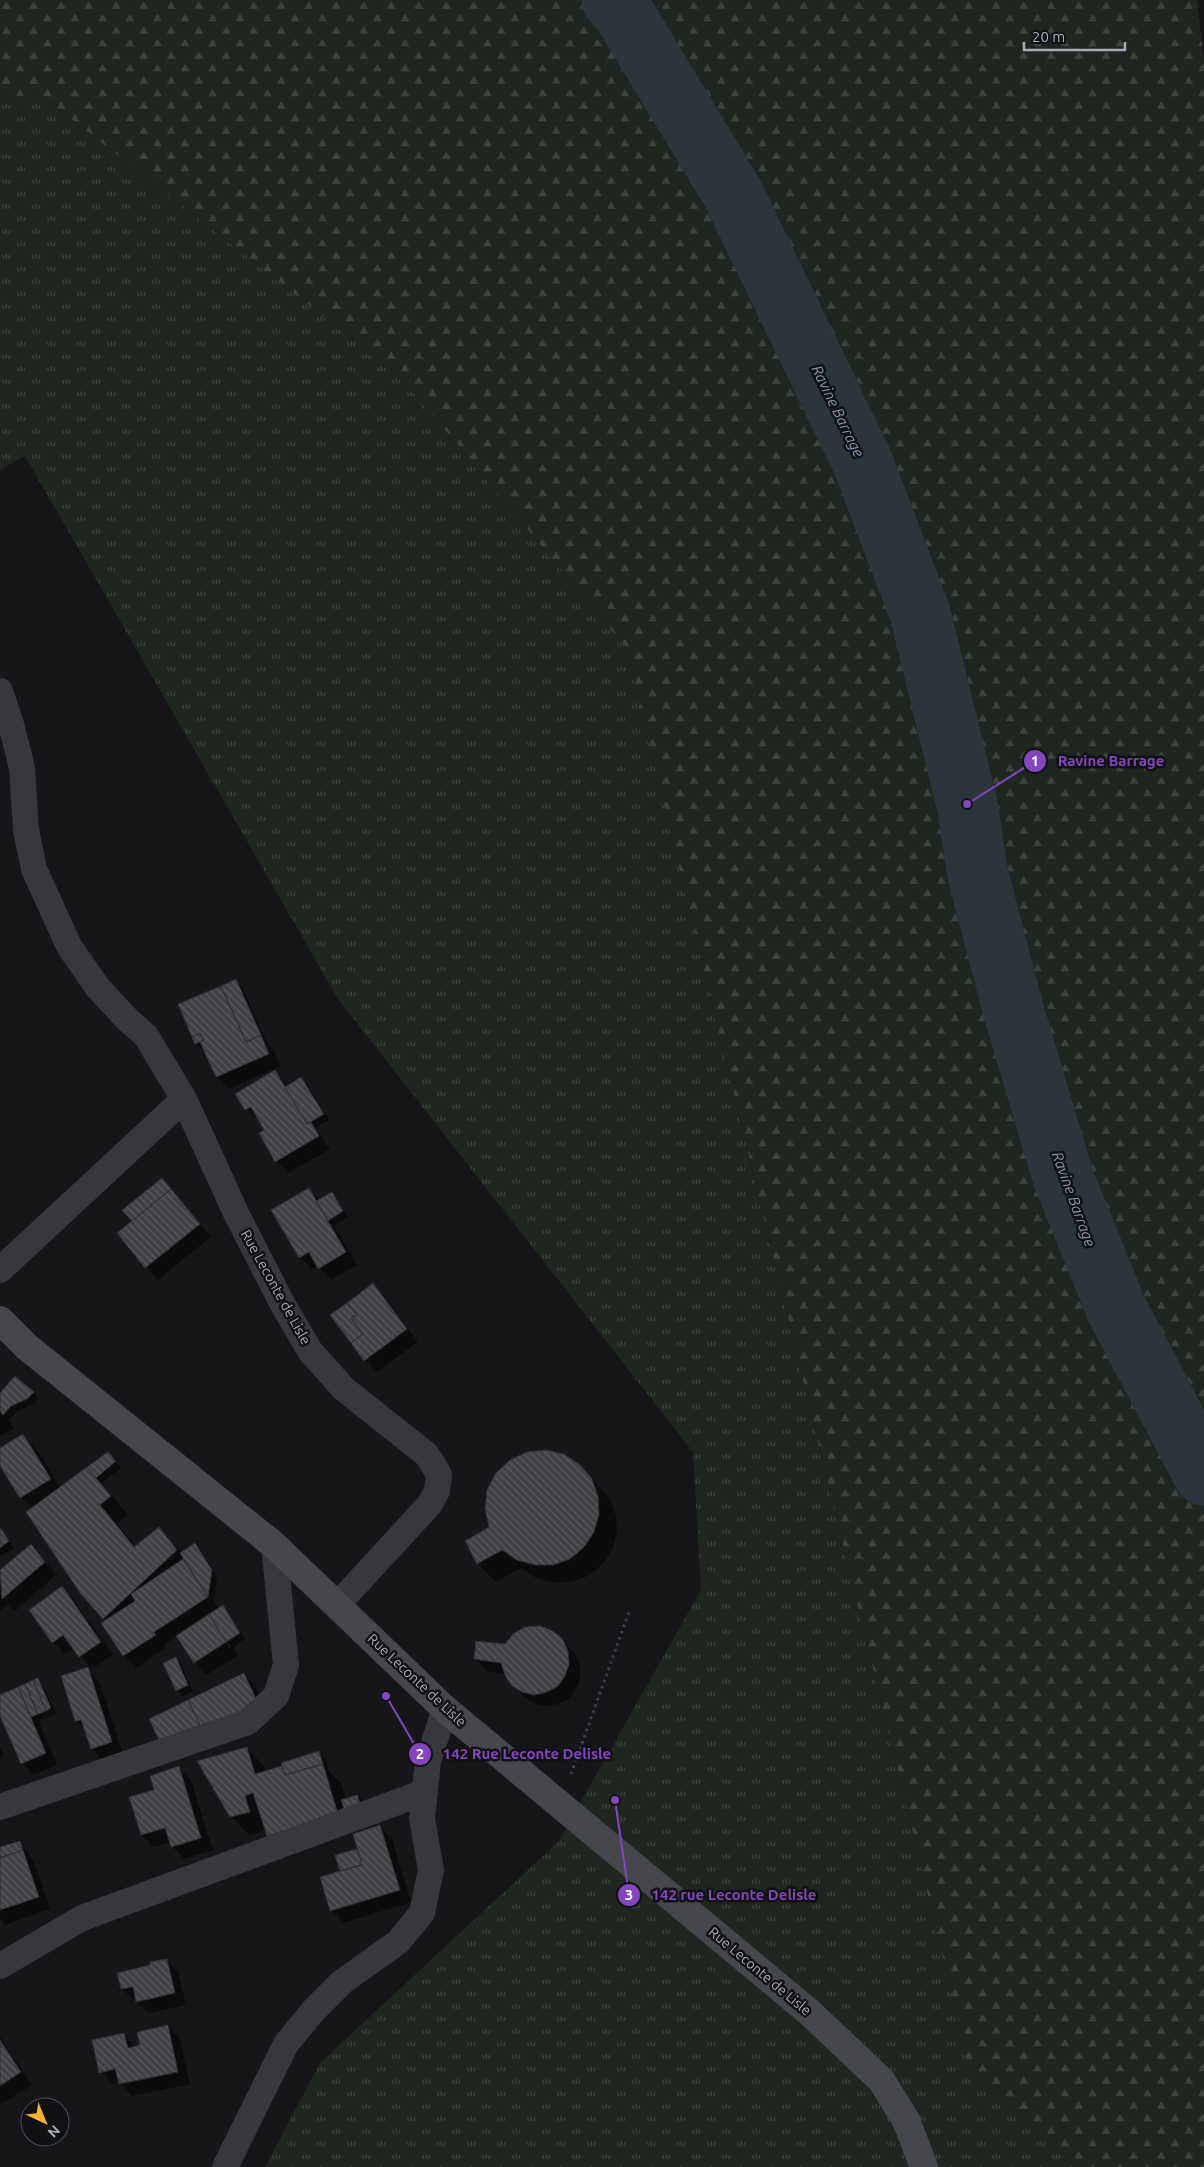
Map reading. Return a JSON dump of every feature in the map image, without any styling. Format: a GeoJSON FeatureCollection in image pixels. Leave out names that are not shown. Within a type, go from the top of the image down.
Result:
{"type":"FeatureCollection","features":[{"type":"Feature","properties":{"kind":"main road","name":"Rue Leconte de Lisle"},"geometry":{"type":"LineString","coordinates":[[0,1320],[27,1347],[274,1545],[445,1708],[809,2012],[882,2080],[906,2120],[924,2167]]}},
{"type":"Feature","properties":{"kind":"street","name":"Rue Leconte de Lisle"},"geometry":{"type":"LineString","coordinates":[[0,691],[11,724],[22,768],[26,830],[34,869],[69,946],[98,988],[146,1036],[184,1099],[236,1213],[283,1305],[310,1351],[344,1389],[426,1454],[439,1475],[438,1492],[429,1505],[338,1604]]}},
{"type":"Feature","properties":{"kind":"street"},"geometry":{"type":"LineString","coordinates":[[4,1261],[184,1099]]}},
{"type":"Feature","properties":{"kind":"street"},"geometry":{"type":"LineString","coordinates":[[0,1807],[248,1722],[276,1696],[286,1665],[274,1545]]}},
{"type":"Feature","properties":{"kind":"street"},"geometry":{"type":"LineString","coordinates":[[225,2167],[286,2044],[330,1993],[342,1982],[398,1942],[422,1913],[431,1870],[422,1818],[428,1761],[445,1708]]}},
{"type":"Feature","properties":{"kind":"street"},"geometry":{"type":"LineString","coordinates":[[0,1966],[82,1918],[425,1792]]}},
{"type":"Feature","properties":{"kind":"path"},"geometry":{"type":"LineString","coordinates":[[561,1804],[629,1612]]}},
{"type":"Feature","properties":{"kind":"green space"},"geometry":{"type":"Polygon","coordinates":[[[0,0],[1197,0],[1204,62],[1204,2167],[1085,2167],[969,2065],[626,648],[401,377],[37,92],[0,101],[0,0]]]}},
{"type":"Feature","properties":{"kind":"green space"},"geometry":{"type":"Polygon","coordinates":[[[37,92],[401,377],[626,648],[969,2065],[1085,2167],[265,2167],[320,2063],[558,1842],[701,1590],[693,1452],[338,999],[25,456],[0,470],[0,101],[37,92]]]}},
{"type":"Feature","properties":{"kind":"building"},"geometry":{"type":"Polygon","coordinates":[[[236,979],[261,1035],[246,1042],[221,986],[236,979]]]}},
{"type":"Feature","properties":{"kind":"building"},"geometry":{"type":"Polygon","coordinates":[[[221,986],[246,1042],[261,1035],[269,1054],[216,1077],[200,1042],[204,1040],[200,1033],[192,1037],[178,1004],[221,986]]]}},
{"type":"Feature","properties":{"kind":"building"},"geometry":{"type":"Polygon","coordinates":[[[200,1033],[204,1040],[195,1044],[192,1037],[200,1033]]]}},
{"type":"Feature","properties":{"kind":"building"},"geometry":{"type":"Polygon","coordinates":[[[275,1070],[307,1124],[311,1122],[319,1136],[275,1162],[259,1133],[264,1130],[251,1107],[245,1110],[235,1094],[275,1070]]]}},
{"type":"Feature","properties":{"kind":"building"},"geometry":{"type":"Polygon","coordinates":[[[301,1077],[324,1114],[307,1124],[285,1087],[301,1077]]]}},
{"type":"Feature","properties":{"kind":"building"},"geometry":{"type":"Polygon","coordinates":[[[162,1178],[171,1189],[132,1221],[122,1210],[162,1178]]]}},
{"type":"Feature","properties":{"kind":"building"},"geometry":{"type":"Polygon","coordinates":[[[309,1188],[346,1252],[318,1269],[309,1252],[299,1258],[271,1210],[309,1188]]]}},
{"type":"Feature","properties":{"kind":"building"},"geometry":{"type":"Polygon","coordinates":[[[171,1189],[200,1224],[145,1268],[117,1233],[171,1189]]]}},
{"type":"Feature","properties":{"kind":"building"},"geometry":{"type":"Polygon","coordinates":[[[332,1192],[343,1211],[328,1221],[316,1201],[332,1192]]]}},
{"type":"Feature","properties":{"kind":"building"},"geometry":{"type":"Polygon","coordinates":[[[373,1283],[407,1329],[364,1361],[351,1343],[363,1334],[351,1318],[357,1315],[347,1303],[373,1283]]]}},
{"type":"Feature","properties":{"kind":"building"},"geometry":{"type":"Polygon","coordinates":[[[347,1303],[357,1315],[351,1318],[363,1334],[351,1343],[330,1315],[347,1303]]]}},
{"type":"Feature","properties":{"kind":"building"},"geometry":{"type":"Polygon","coordinates":[[[15,1376],[34,1392],[27,1399],[11,1406],[3,1415],[0,1411],[0,1393],[15,1376]]]}},
{"type":"Feature","properties":{"kind":"building"},"geometry":{"type":"Polygon","coordinates":[[[23,1434],[51,1479],[20,1498],[0,1466],[0,1448],[23,1434]]]}},
{"type":"Feature","properties":{"kind":"building"},"geometry":{"type":"Polygon","coordinates":[[[546,1450],[564,1454],[580,1465],[592,1479],[598,1496],[599,1514],[594,1532],[584,1547],[570,1559],[553,1565],[535,1565],[517,1560],[502,1550],[477,1564],[465,1541],[489,1527],[485,1509],[487,1490],[496,1473],[510,1460],[527,1452],[546,1450]]]}},
{"type":"Feature","properties":{"kind":"building"},"geometry":{"type":"Polygon","coordinates":[[[108,1452],[116,1461],[96,1478],[87,1467],[108,1452]]]}},
{"type":"Feature","properties":{"kind":"building"},"geometry":{"type":"Polygon","coordinates":[[[87,1467],[111,1496],[100,1505],[134,1547],[159,1527],[177,1550],[103,1619],[80,1593],[26,1512],[87,1467]]]}},
{"type":"Feature","properties":{"kind":"building"},"geometry":{"type":"Polygon","coordinates":[[[0,1527],[9,1541],[0,1548],[0,1527]]]}},
{"type":"Feature","properties":{"kind":"building"},"geometry":{"type":"Polygon","coordinates":[[[195,1543],[212,1570],[208,1597],[180,1553],[195,1543]]]}},
{"type":"Feature","properties":{"kind":"building"},"geometry":{"type":"Polygon","coordinates":[[[31,1544],[45,1562],[2,1599],[0,1570],[31,1544]]]}},
{"type":"Feature","properties":{"kind":"building"},"geometry":{"type":"Polygon","coordinates":[[[183,1559],[208,1597],[154,1632],[156,1635],[123,1656],[101,1623],[135,1601],[131,1594],[183,1559]]]}},
{"type":"Feature","properties":{"kind":"building"},"geometry":{"type":"Polygon","coordinates":[[[62,1586],[101,1642],[79,1657],[63,1635],[52,1643],[29,1610],[62,1586]]]}},
{"type":"Feature","properties":{"kind":"building"},"geometry":{"type":"Polygon","coordinates":[[[223,1605],[240,1633],[226,1642],[209,1614],[223,1605]]]}},
{"type":"Feature","properties":{"kind":"building"},"geometry":{"type":"Polygon","coordinates":[[[209,1614],[226,1642],[194,1663],[176,1636],[209,1614]]]}},
{"type":"Feature","properties":{"kind":"building"},"geometry":{"type":"Polygon","coordinates":[[[539,1626],[551,1630],[562,1638],[568,1651],[569,1664],[565,1676],[558,1686],[547,1692],[534,1695],[522,1692],[512,1686],[505,1675],[501,1663],[474,1659],[476,1641],[505,1644],[513,1634],[525,1627],[539,1626]]]}},
{"type":"Feature","properties":{"kind":"building"},"geometry":{"type":"Polygon","coordinates":[[[176,1657],[188,1685],[176,1691],[163,1663],[176,1657]]]}},
{"type":"Feature","properties":{"kind":"building"},"geometry":{"type":"Polygon","coordinates":[[[88,1667],[112,1742],[91,1749],[81,1720],[75,1721],[61,1676],[88,1667]]]}},
{"type":"Feature","properties":{"kind":"building"},"geometry":{"type":"Polygon","coordinates":[[[244,1673],[258,1703],[202,1729],[188,1700],[244,1673]]]}},
{"type":"Feature","properties":{"kind":"building"},"geometry":{"type":"Polygon","coordinates":[[[38,1678],[51,1708],[46,1711],[33,1680],[38,1678]]]}},
{"type":"Feature","properties":{"kind":"building"},"geometry":{"type":"Polygon","coordinates":[[[33,1680],[46,1711],[38,1714],[25,1684],[33,1680]]]}},
{"type":"Feature","properties":{"kind":"building"},"geometry":{"type":"Polygon","coordinates":[[[25,1684],[38,1714],[31,1717],[18,1687],[25,1684]]]}},
{"type":"Feature","properties":{"kind":"building"},"geometry":{"type":"Polygon","coordinates":[[[18,1687],[46,1753],[21,1764],[0,1716],[0,1695],[18,1687]]]}},
{"type":"Feature","properties":{"kind":"building"},"geometry":{"type":"Polygon","coordinates":[[[188,1700],[202,1729],[163,1748],[149,1719],[188,1700]]]}},
{"type":"Feature","properties":{"kind":"building"},"geometry":{"type":"Polygon","coordinates":[[[247,1747],[255,1774],[282,1766],[285,1775],[323,1764],[338,1814],[267,1836],[253,1793],[245,1796],[250,1812],[230,1817],[197,1761],[247,1747]]]}},
{"type":"Feature","properties":{"kind":"building"},"geometry":{"type":"Polygon","coordinates":[[[319,1751],[323,1764],[285,1775],[281,1763],[319,1751]]]}},
{"type":"Feature","properties":{"kind":"building"},"geometry":{"type":"Polygon","coordinates":[[[179,1766],[201,1838],[171,1847],[165,1828],[141,1835],[129,1797],[154,1790],[150,1776],[179,1766]]]}},
{"type":"Feature","properties":{"kind":"building"},"geometry":{"type":"Polygon","coordinates":[[[357,1795],[361,1806],[345,1812],[341,1800],[357,1795]]]}},
{"type":"Feature","properties":{"kind":"building"},"geometry":{"type":"Polygon","coordinates":[[[380,1825],[400,1890],[330,1911],[320,1877],[362,1865],[353,1834],[380,1825]]]}},
{"type":"Feature","properties":{"kind":"building"},"geometry":{"type":"Polygon","coordinates":[[[20,1841],[23,1850],[0,1858],[0,1847],[20,1841]]]}},
{"type":"Feature","properties":{"kind":"building"},"geometry":{"type":"Polygon","coordinates":[[[357,1849],[362,1865],[340,1871],[335,1855],[357,1849]]]}},
{"type":"Feature","properties":{"kind":"building"},"geometry":{"type":"Polygon","coordinates":[[[23,1850],[39,1897],[0,1910],[0,1858],[23,1850]]]}},
{"type":"Feature","properties":{"kind":"building"},"geometry":{"type":"Polygon","coordinates":[[[167,1959],[175,1993],[136,2002],[133,1987],[121,1989],[117,1973],[150,1965],[150,1962],[167,1959]]]}},
{"type":"Feature","properties":{"kind":"building"},"geometry":{"type":"Polygon","coordinates":[[[168,2025],[178,2072],[119,2084],[115,2069],[99,2073],[92,2040],[124,2033],[128,2048],[140,2045],[137,2032],[168,2025]]]}},
{"type":"Feature","properties":{"kind":"building"},"geometry":{"type":"Polygon","coordinates":[[[0,2040],[21,2072],[0,2086],[0,2040]]]}},
{"type":"Feature","properties":{"kind":"waterway","name":"Ravine Barrage"},"geometry":{"type":"LineString","coordinates":[[612,0],[623,12],[733,194],[862,461],[920,613],[967,804],[978,875],[1013,1009],[1063,1177],[1116,1308],[1204,1475]]}},
{"type":"Feature","properties":{"kind":"place","name":"Ravine Barrage"},"geometry":{"type":"Point","coordinates":[967,804]}},
{"type":"Feature","properties":{"kind":"place","name":"142 Rue Leconte Delisle"},"geometry":{"type":"Point","coordinates":[386,1696]}},
{"type":"Feature","properties":{"kind":"place","name":"142 rue Leconte Delisle"},"geometry":{"type":"Point","coordinates":[615,1800]}}]}
